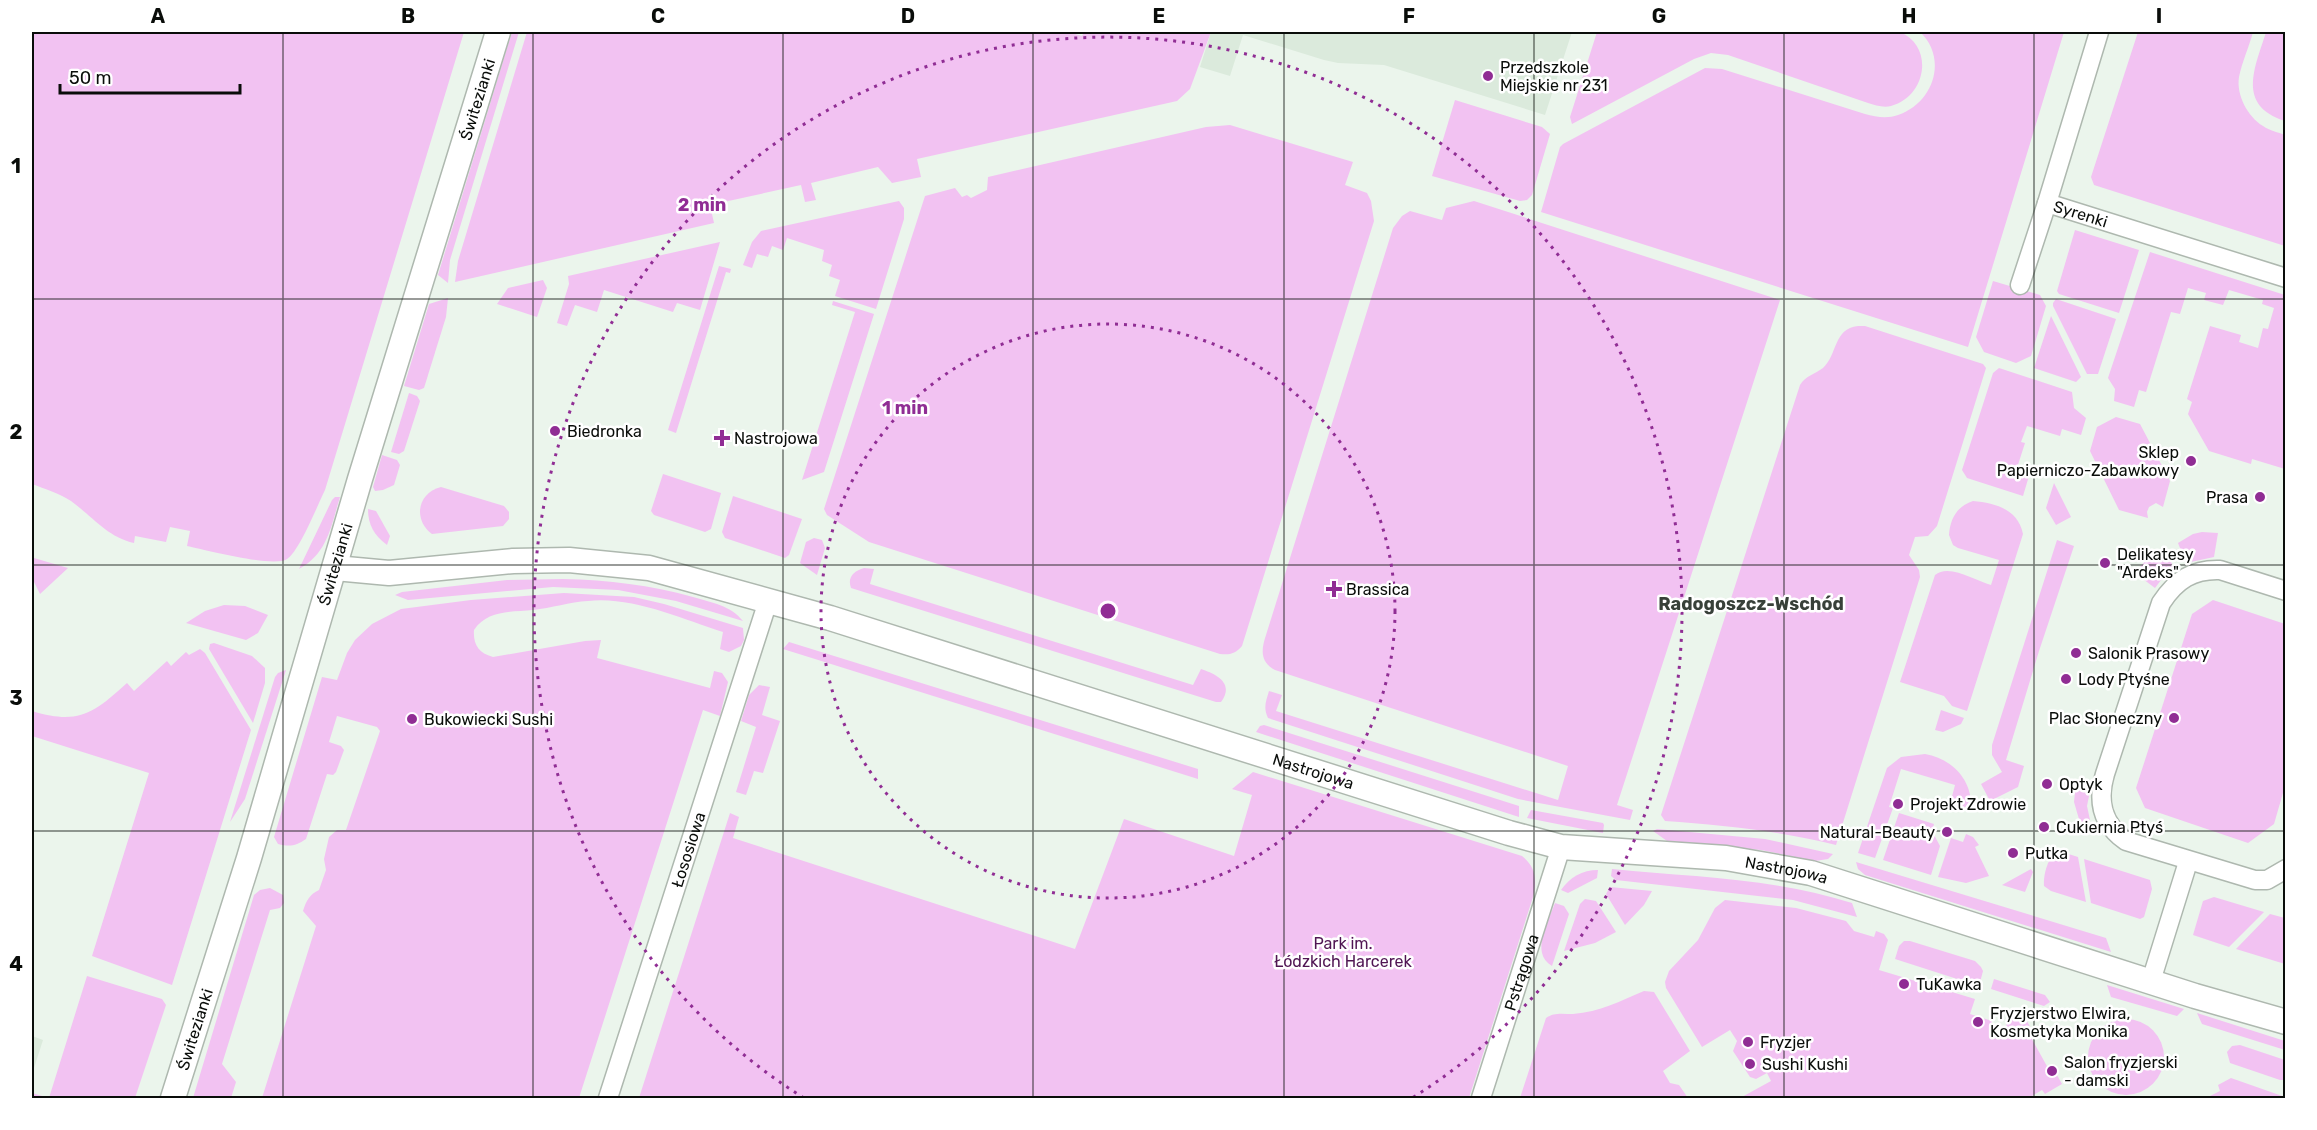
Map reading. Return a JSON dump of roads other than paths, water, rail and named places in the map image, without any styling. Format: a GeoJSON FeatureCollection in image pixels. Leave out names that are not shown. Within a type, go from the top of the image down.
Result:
{"type":"FeatureCollection","features":[{"type":"Feature","properties":{"kind":"street","name":"Świtezianki"},"geometry":{"type":"LineString","coordinates":[[173,1098],[259,825],[498,32]]}},
{"type":"Feature","properties":{"kind":"street","name":"Syrenki"},"geometry":{"type":"LineString","coordinates":[[2100,32],[2047,203],[2286,278]]}},
{"type":"Feature","properties":{"kind":"street"},"geometry":{"type":"LineString","coordinates":[[2020,285],[2047,203]]}},
{"type":"Feature","properties":{"kind":"street","name":"Nastrojowa"},"geometry":{"type":"LineString","coordinates":[[335,568],[389,573],[513,561],[568,560],[649,568],[830,618],[1499,830],[1561,847],[1726,858],[1810,873],[2286,1022]]}},
{"type":"Feature","properties":{"kind":"street"},"geometry":{"type":"LineString","coordinates":[[2286,591],[2220,570],[2196,572],[2169,590],[2161,603],[2105,774],[2100,799],[2103,813],[2109,824],[2117,836],[2126,841],[2188,862],[2254,880],[2266,880],[2286,868]]}},
{"type":"Feature","properties":{"kind":"street","name":"Łososiowa"},"geometry":{"type":"LineString","coordinates":[[609,1098],[768,601]]}},
{"type":"Feature","properties":{"kind":"street","name":"Pstrągowa"},"geometry":{"type":"LineString","coordinates":[[1481,1098],[1561,847]]}},
{"type":"Feature","properties":{"kind":"street"},"geometry":{"type":"LineString","coordinates":[[2151,981],[2188,862]]}},
{"type":"Feature","properties":{"kind":"place","name":"Przedszkole Miejskie nr 231"},"geometry":{"type":"Point","coordinates":[1488,76]}},
{"type":"Feature","properties":{"kind":"place","name":"Biedronka"},"geometry":{"type":"Point","coordinates":[555,431]}},
{"type":"Feature","properties":{"kind":"place","name":"Nastrojowa"},"geometry":{"type":"Point","coordinates":[722,438]}},
{"type":"Feature","properties":{"kind":"place","name":"Sklep Papierniczo-Zabawkowy"},"geometry":{"type":"Point","coordinates":[2191,461]}},
{"type":"Feature","properties":{"kind":"place","name":"Prasa"},"geometry":{"type":"Point","coordinates":[2260,497]}},
{"type":"Feature","properties":{"kind":"place","name":"Delikatesy \"Ardeks\""},"geometry":{"type":"Point","coordinates":[2105,563]}},
{"type":"Feature","properties":{"kind":"place","name":"Brassica"},"geometry":{"type":"Point","coordinates":[1334,589]}},
{"type":"Feature","properties":{"kind":"place","name":"Salonik Prasowy"},"geometry":{"type":"Point","coordinates":[2076,653]}},
{"type":"Feature","properties":{"kind":"place","name":"Lody Ptyśne"},"geometry":{"type":"Point","coordinates":[2066,679]}},
{"type":"Feature","properties":{"kind":"place","name":"Plac Słoneczny"},"geometry":{"type":"Point","coordinates":[2174,718]}},
{"type":"Feature","properties":{"kind":"place","name":"Bukowiecki Sushi"},"geometry":{"type":"Point","coordinates":[412,719]}},
{"type":"Feature","properties":{"kind":"place","name":"Optyk"},"geometry":{"type":"Point","coordinates":[2047,784]}},
{"type":"Feature","properties":{"kind":"place","name":"Projekt Zdrowie"},"geometry":{"type":"Point","coordinates":[1898,804]}},
{"type":"Feature","properties":{"kind":"place","name":"Cukiernia Ptyś"},"geometry":{"type":"Point","coordinates":[2044,827]}},
{"type":"Feature","properties":{"kind":"place","name":"Natural-Beauty"},"geometry":{"type":"Point","coordinates":[1947,832]}},
{"type":"Feature","properties":{"kind":"place","name":"Putka"},"geometry":{"type":"Point","coordinates":[2013,853]}},
{"type":"Feature","properties":{"kind":"place","name":"TuKawka"},"geometry":{"type":"Point","coordinates":[1904,984]}},
{"type":"Feature","properties":{"kind":"place","name":"Fryzjerstwo Elwira, Kosmetyka Monika"},"geometry":{"type":"Point","coordinates":[1978,1022]}},
{"type":"Feature","properties":{"kind":"place","name":"Fryzjer"},"geometry":{"type":"Point","coordinates":[1748,1042]}},
{"type":"Feature","properties":{"kind":"place","name":"Sushi Kushi"},"geometry":{"type":"Point","coordinates":[1750,1064]}},
{"type":"Feature","properties":{"kind":"place","name":"Salon fryzjerski - damski"},"geometry":{"type":"Point","coordinates":[2052,1071]}},
{"type":"Feature","properties":{"kind":"district","name":"Radogoszcz-Wschód"},"geometry":{"type":"Point","coordinates":[1751,604]}},
{"type":"Feature","properties":{"kind":"park label","name":"Park im. Łódzkich Harcerek"},"geometry":{"type":"Point","coordinates":[1343,952]}}]}
